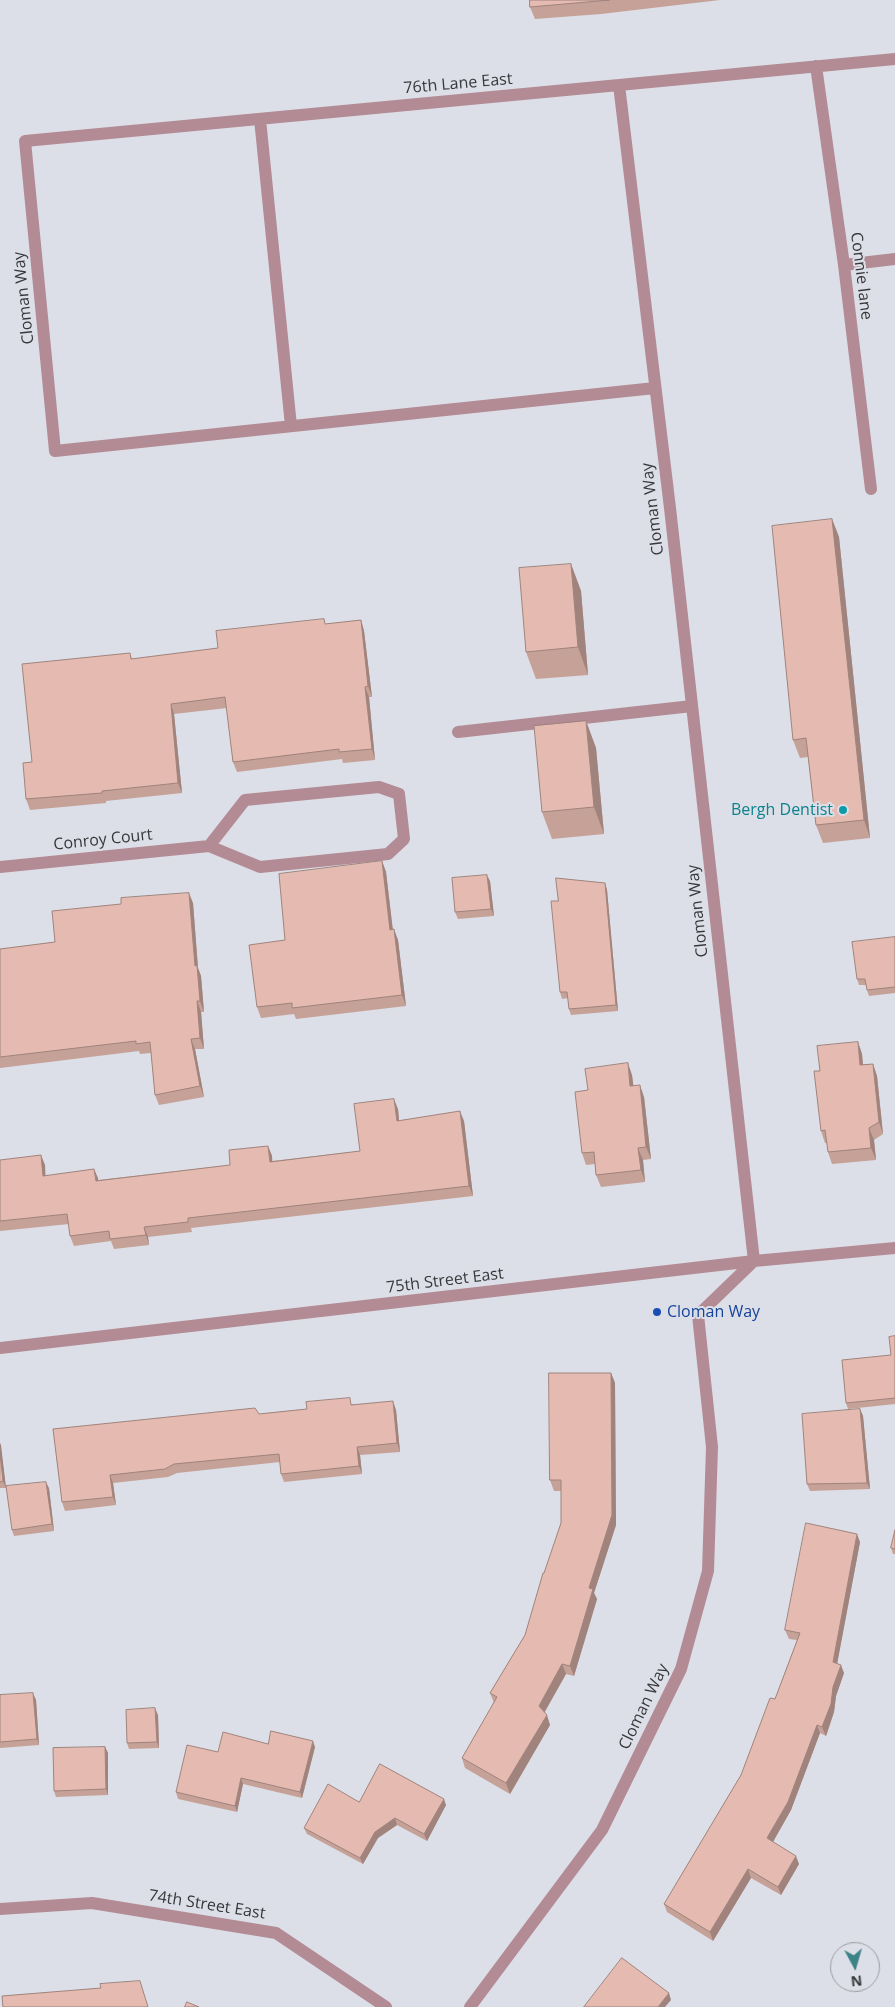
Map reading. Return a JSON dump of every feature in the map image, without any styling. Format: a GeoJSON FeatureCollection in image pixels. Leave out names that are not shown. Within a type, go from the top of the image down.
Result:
{"type":"FeatureCollection","features":[{"type":"Feature","properties":{"kind":"street","name":"76th Lane East"},"geometry":{"type":"LineString","coordinates":[[24,141],[895,59]]}},
{"type":"Feature","properties":{"kind":"street","name":"Connie lane"},"geometry":{"type":"LineString","coordinates":[[816,66],[844,265],[871,489]]}},
{"type":"Feature","properties":{"kind":"street","name":"Cloman Way"},"geometry":{"type":"LineString","coordinates":[[470,2007],[602,1830],[681,1669],[708,1570],[712,1447],[698,1314],[754,1261],[692,706],[619,85]]}},
{"type":"Feature","properties":{"kind":"street"},"geometry":{"type":"LineString","coordinates":[[260,119],[291,426],[655,388]]}},
{"type":"Feature","properties":{"kind":"street","name":"Cloman Way"},"geometry":{"type":"LineString","coordinates":[[24,141],[55,451],[291,426]]}},
{"type":"Feature","properties":{"kind":"street"},"geometry":{"type":"LineString","coordinates":[[844,265],[895,259]]}},
{"type":"Feature","properties":{"kind":"street"},"geometry":{"type":"LineString","coordinates":[[458,732],[692,706]]}},
{"type":"Feature","properties":{"kind":"street"},"geometry":{"type":"LineString","coordinates":[[380,786],[399,794],[404,839],[388,854],[260,867],[209,846],[245,800],[380,786]]}},
{"type":"Feature","properties":{"kind":"street","name":"Conroy Court"},"geometry":{"type":"LineString","coordinates":[[0,867],[209,846]]}},
{"type":"Feature","properties":{"kind":"street","name":"75th Street East"},"geometry":{"type":"LineString","coordinates":[[0,1348],[754,1261],[895,1248]]}},
{"type":"Feature","properties":{"kind":"street","name":"74th Street East"},"geometry":{"type":"LineString","coordinates":[[0,1909],[92,1903],[276,1933],[386,2007]]}},
{"type":"Feature","properties":{"kind":"building"},"geometry":{"type":"Polygon","coordinates":[[[530,0],[610,0],[530,7],[530,0]]]}},
{"type":"Feature","properties":{"kind":"building"},"geometry":{"type":"Polygon","coordinates":[[[832,519],[864,820],[816,825],[806,738],[793,740],[772,526],[832,519]]]}},
{"type":"Feature","properties":{"kind":"building"},"geometry":{"type":"Polygon","coordinates":[[[571,564],[578,647],[526,652],[519,568],[571,564]]]}},
{"type":"Feature","properties":{"kind":"building"},"geometry":{"type":"Polygon","coordinates":[[[324,619],[325,624],[361,620],[368,686],[365,687],[372,749],[339,752],[339,749],[233,762],[225,697],[171,704],[178,783],[102,791],[102,793],[26,799],[23,763],[32,762],[22,664],[130,653],[131,659],[218,648],[216,631],[324,619]]]}},
{"type":"Feature","properties":{"kind":"building"},"geometry":{"type":"Polygon","coordinates":[[[586,721],[594,807],[542,812],[534,726],[586,721]]]}},
{"type":"Feature","properties":{"kind":"building"},"geometry":{"type":"Polygon","coordinates":[[[382,861],[390,930],[394,929],[402,995],[292,1008],[292,1003],[257,1007],[249,945],[285,940],[279,874],[382,861]]]}},
{"type":"Feature","properties":{"kind":"building"},"geometry":{"type":"Polygon","coordinates":[[[487,875],[491,909],[455,912],[452,878],[487,875]]]}},
{"type":"Feature","properties":{"kind":"building"},"geometry":{"type":"Polygon","coordinates":[[[556,878],[605,883],[616,1005],[569,1009],[567,992],[560,992],[551,901],[558,901],[556,878]]]}},
{"type":"Feature","properties":{"kind":"building"},"geometry":{"type":"Polygon","coordinates":[[[189,893],[200,1001],[197,1001],[200,1038],[191,1039],[200,1086],[155,1095],[150,1042],[136,1044],[136,1041],[0,1057],[0,949],[55,942],[52,911],[121,904],[121,898],[189,893]]]}},
{"type":"Feature","properties":{"kind":"building"},"geometry":{"type":"Polygon","coordinates":[[[895,937],[895,987],[867,990],[865,979],[857,979],[852,942],[895,937]]]}},
{"type":"Feature","properties":{"kind":"building"},"geometry":{"type":"Polygon","coordinates":[[[858,1042],[860,1065],[873,1064],[879,1122],[869,1128],[871,1148],[828,1152],[825,1130],[821,1131],[814,1071],[820,1071],[817,1046],[858,1042]]]}},
{"type":"Feature","properties":{"kind":"building"},"geometry":{"type":"Polygon","coordinates":[[[628,1063],[630,1086],[640,1085],[646,1147],[638,1148],[641,1170],[596,1175],[594,1152],[582,1153],[575,1092],[588,1090],[585,1069],[628,1063]]]}},
{"type":"Feature","properties":{"kind":"building"},"geometry":{"type":"Polygon","coordinates":[[[394,1099],[397,1121],[460,1111],[469,1186],[188,1218],[188,1222],[144,1227],[146,1235],[110,1239],[109,1231],[70,1236],[67,1214],[0,1221],[0,1160],[41,1155],[43,1176],[94,1169],[96,1181],[230,1165],[229,1150],[268,1146],[270,1162],[360,1151],[354,1104],[394,1099]]]}},
{"type":"Feature","properties":{"kind":"building"},"geometry":{"type":"Polygon","coordinates":[[[895,1336],[895,1398],[846,1403],[842,1360],[891,1355],[889,1337],[895,1336]]]}},
{"type":"Feature","properties":{"kind":"building"},"geometry":{"type":"Polygon","coordinates":[[[549,1373],[611,1373],[612,1515],[589,1588],[593,1589],[570,1666],[562,1664],[539,1706],[547,1715],[506,1783],[462,1758],[497,1697],[490,1693],[525,1635],[543,1573],[561,1523],[561,1480],[550,1480],[549,1373]]]}},
{"type":"Feature","properties":{"kind":"building"},"geometry":{"type":"Polygon","coordinates":[[[350,1398],[351,1405],[393,1401],[397,1443],[357,1447],[359,1466],[281,1474],[279,1454],[174,1464],[165,1469],[110,1475],[113,1497],[62,1502],[53,1429],[255,1408],[259,1414],[307,1409],[306,1402],[350,1398]]]}},
{"type":"Feature","properties":{"kind":"building"},"geometry":{"type":"Polygon","coordinates":[[[860,1409],[867,1483],[807,1484],[802,1414],[860,1409]]]}},
{"type":"Feature","properties":{"kind":"building"},"geometry":{"type":"Polygon","coordinates":[[[0,1453],[3,1481],[0,1482],[0,1453]]]}},
{"type":"Feature","properties":{"kind":"building"},"geometry":{"type":"Polygon","coordinates":[[[46,1482],[52,1524],[12,1530],[6,1486],[46,1482]]]}},
{"type":"Feature","properties":{"kind":"building"},"geometry":{"type":"Polygon","coordinates":[[[806,1523],[857,1534],[833,1662],[841,1665],[833,1687],[831,1704],[822,1727],[817,1725],[788,1802],[767,1838],[796,1856],[778,1887],[748,1869],[710,1932],[664,1904],[741,1775],[770,1698],[775,1699],[800,1633],[785,1630],[806,1523]]]}},
{"type":"Feature","properties":{"kind":"building"},"geometry":{"type":"Polygon","coordinates":[[[895,1530],[895,1549],[891,1548],[895,1530]]]}},
{"type":"Feature","properties":{"kind":"building"},"geometry":{"type":"Polygon","coordinates":[[[33,1693],[37,1739],[0,1742],[0,1695],[33,1693]]]}},
{"type":"Feature","properties":{"kind":"building"},"geometry":{"type":"Polygon","coordinates":[[[155,1708],[157,1742],[127,1743],[126,1710],[155,1708]]]}},
{"type":"Feature","properties":{"kind":"building"},"geometry":{"type":"Polygon","coordinates":[[[271,1731],[313,1741],[300,1792],[241,1778],[235,1806],[176,1792],[187,1745],[218,1752],[223,1732],[268,1744],[271,1731]]]}},
{"type":"Feature","properties":{"kind":"building"},"geometry":{"type":"Polygon","coordinates":[[[105,1747],[106,1789],[54,1791],[53,1748],[105,1747]]]}},
{"type":"Feature","properties":{"kind":"building"},"geometry":{"type":"Polygon","coordinates":[[[380,1764],[444,1799],[424,1834],[395,1818],[375,1832],[360,1858],[304,1828],[328,1784],[359,1802],[380,1764]]]}},
{"type":"Feature","properties":{"kind":"building"},"geometry":{"type":"Polygon","coordinates":[[[622,1958],[669,1993],[658,2007],[584,2007],[622,1958]]]}},
{"type":"Feature","properties":{"kind":"building"},"geometry":{"type":"Polygon","coordinates":[[[140,1981],[148,2007],[3,2007],[2,1996],[101,1988],[100,1984],[140,1981]]]}},
{"type":"Feature","properties":{"kind":"building"},"geometry":{"type":"Polygon","coordinates":[[[187,2002],[199,2007],[185,2007],[187,2002]]]}},
{"type":"Feature","properties":{"kind":"place","name":"Bergh Dentist"},"geometry":{"type":"Point","coordinates":[843,810]}},
{"type":"Feature","properties":{"kind":"place","name":"Cloman Way"},"geometry":{"type":"Point","coordinates":[657,1312]}}]}
